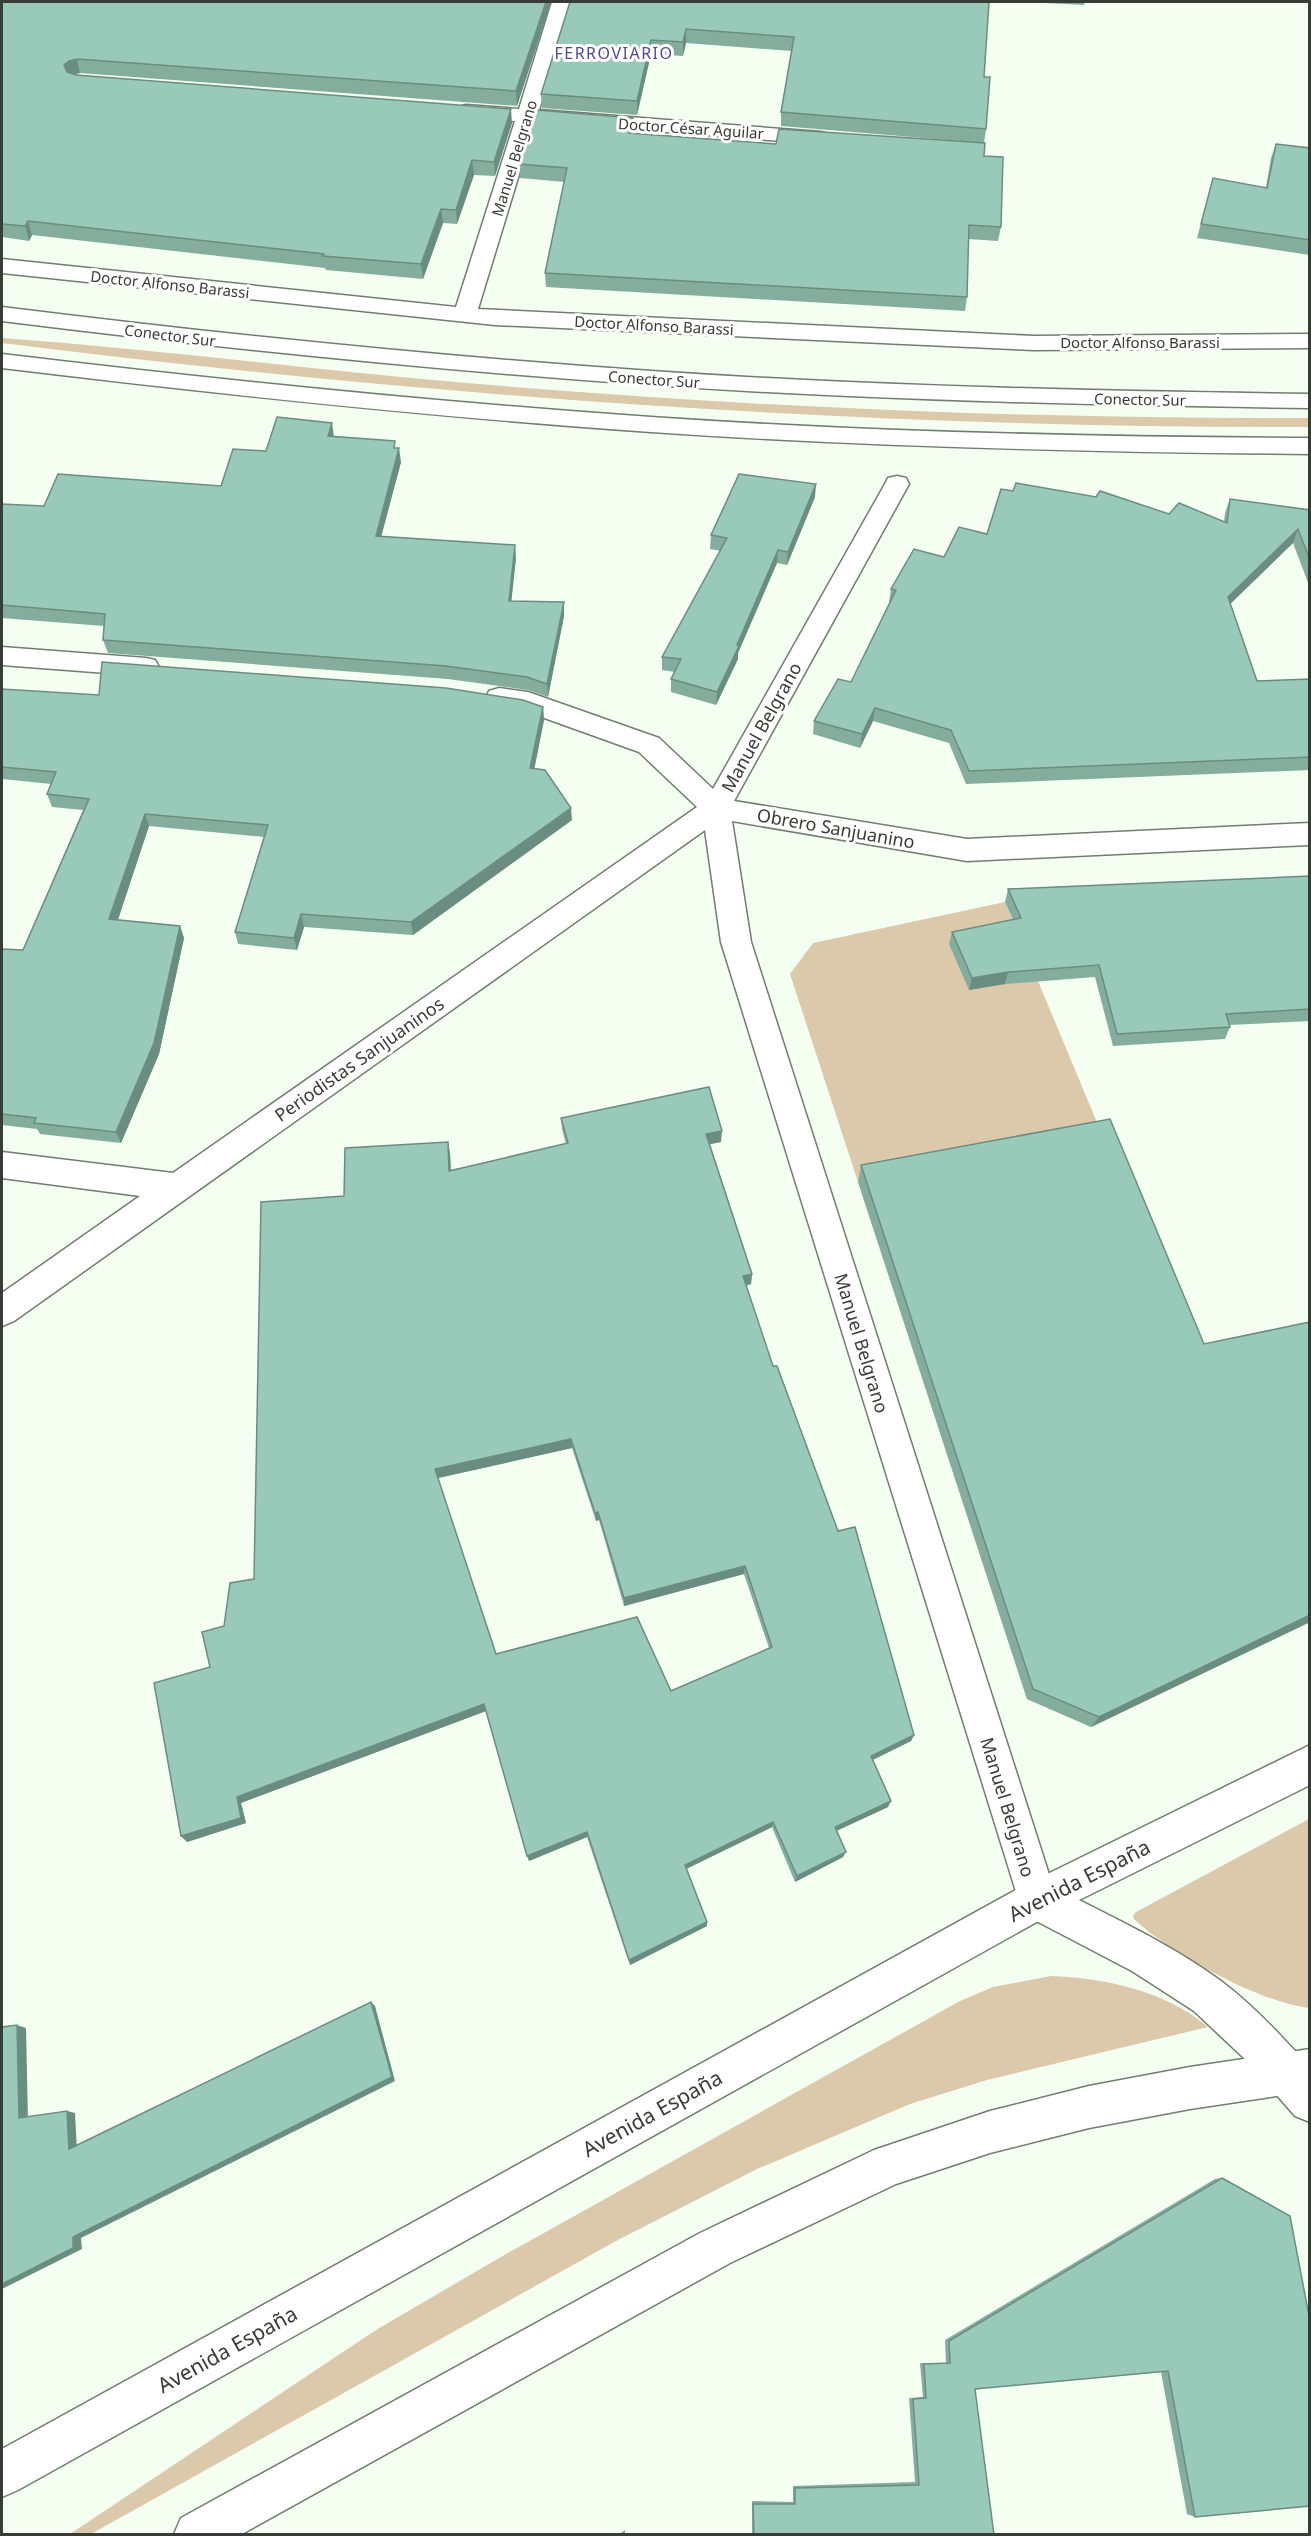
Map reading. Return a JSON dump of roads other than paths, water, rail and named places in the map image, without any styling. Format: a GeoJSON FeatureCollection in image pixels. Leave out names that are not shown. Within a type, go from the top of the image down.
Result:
{"type":"FeatureCollection","features":[{"type":"Feature","properties":{"kind":"street","name":"Manuel Belgrano"},"geometry":{"type":"LineString","coordinates":[[465,315],[562,2]]}},
{"type":"Feature","properties":{"kind":"street","name":"Doctor César Aguilar"},"geometry":{"type":"LineString","coordinates":[[445,109],[836,139]]}},
{"type":"Feature","properties":{"kind":"street","name":"Doctor Alfonso Barassi"},"geometry":{"type":"LineString","coordinates":[[2,266],[465,315],[1034,343],[1310,341]]}},
{"type":"Feature","properties":{"kind":"street","name":"Conector Sur"},"geometry":{"type":"LineString","coordinates":[[2,314],[307,350],[687,381],[980,395],[1310,400]]}},
{"type":"Feature","properties":{"kind":"street"},"geometry":{"type":"LineString","coordinates":[[2,361],[313,397],[643,424],[991,440],[1310,446]]}},
{"type":"Feature","properties":{"kind":"street","name":"Manuel Belgrano"},"geometry":{"type":"LineString","coordinates":[[897,484],[716,808],[736,942],[1037,1900],[1168,1970],[1207,1996],[1244,2026],[1302,2081]]}},
{"type":"Feature","properties":{"kind":"street"},"geometry":{"type":"LineString","coordinates":[[2,656],[166,668]]}},
{"type":"Feature","properties":{"kind":"street"},"geometry":{"type":"LineString","coordinates":[[470,693],[528,702],[649,745],[716,808]]}},
{"type":"Feature","properties":{"kind":"street","name":"Obrero Sanjuanino"},"geometry":{"type":"LineString","coordinates":[[716,808],[967,850],[1310,834]]}},
{"type":"Feature","properties":{"kind":"street","name":"Periodistas Sanjuaninos"},"geometry":{"type":"LineString","coordinates":[[2,1311],[716,808]]}},
{"type":"Feature","properties":{"kind":"street"},"geometry":{"type":"LineString","coordinates":[[2,1165],[177,1187]]}},
{"type":"Feature","properties":{"kind":"street","name":"Avenida España"},"geometry":{"type":"LineString","coordinates":[[2,2474],[1037,1900],[1310,1764]]}},
{"type":"Feature","properties":{"kind":"street"},"geometry":{"type":"LineString","coordinates":[[197,2535],[715,2248],[889,2165],[990,2132],[1089,2107],[1190,2088],[1302,2081]]}},
{"type":"Feature","properties":{"kind":"district","name":"FERROVIARIO"},"geometry":{"type":"Point","coordinates":[614,53]}}]}
